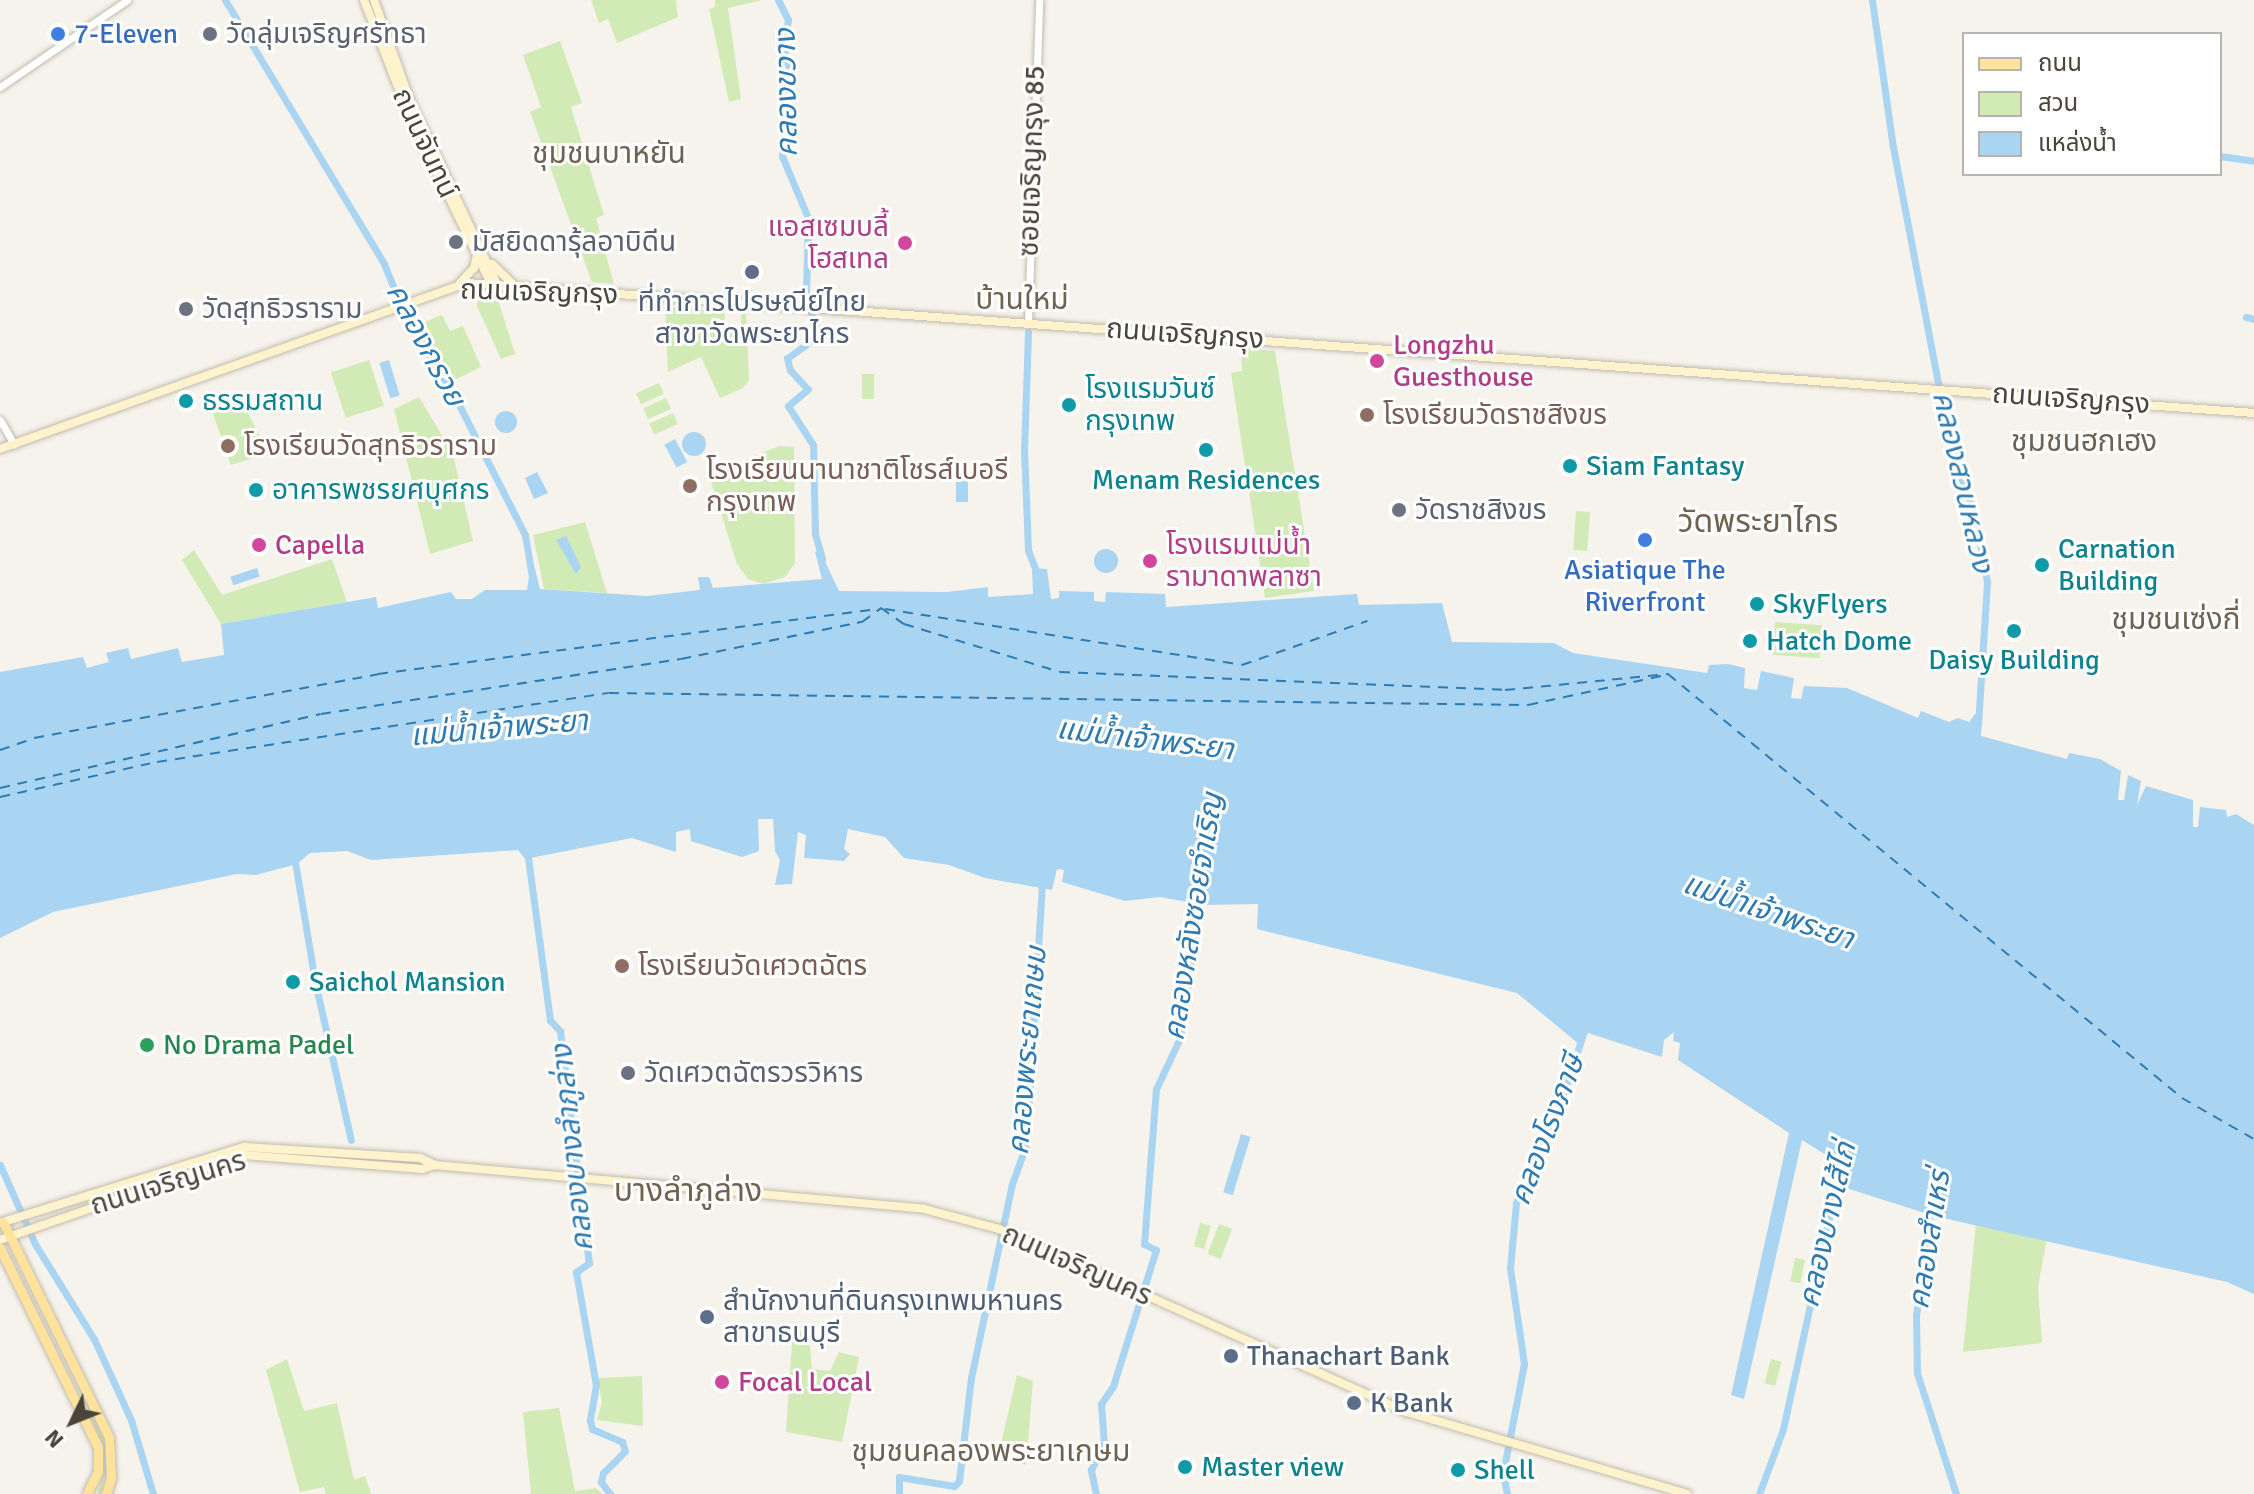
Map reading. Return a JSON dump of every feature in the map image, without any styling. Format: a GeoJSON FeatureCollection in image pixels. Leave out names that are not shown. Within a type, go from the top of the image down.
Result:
{"type":"FeatureCollection","features":[{"type":"Feature","properties":{"kind":"main road","name":"ถนนจันทน์"},"geometry":{"type":"LineString","coordinates":[[364,0],[494,284]]}},
{"type":"Feature","properties":{"kind":"main road","name":"ถนนจันทน์"},"geometry":{"type":"LineString","coordinates":[[374,0],[401,85]]}},
{"type":"Feature","properties":{"kind":"main road"},"geometry":{"type":"LineString","coordinates":[[460,284],[474,268],[481,253],[515,286]]}},
{"type":"Feature","properties":{"kind":"main road","name":"ถนนเจริญกรุง"},"geometry":{"type":"LineString","coordinates":[[0,449],[460,284],[808,306],[2254,413]]}},
{"type":"Feature","properties":{"kind":"main road","name":"ถนนเจริญนคร"},"geometry":{"type":"LineString","coordinates":[[2,1223],[29,1212],[244,1147],[420,1158],[435,1165],[924,1209],[1001,1230],[1407,1412],[1687,1494]]}},
{"type":"Feature","properties":{"kind":"main road","name":"ถนนเจริญนคร"},"geometry":{"type":"LineString","coordinates":[[0,1240],[244,1155],[422,1169],[435,1165]]}},
{"type":"Feature","properties":{"kind":"main road"},"geometry":{"type":"LineString","coordinates":[[2,1223],[109,1437],[111,1478],[106,1494]]}},
{"type":"Feature","properties":{"kind":"main road"},"geometry":{"type":"LineString","coordinates":[[0,1248],[98,1447],[98,1471],[87,1494]]}},
{"type":"Feature","properties":{"kind":"main road"},"geometry":{"type":"LineString","coordinates":[[62,1371],[74,1365]]}},
{"type":"Feature","properties":{"kind":"street"},"geometry":{"type":"LineString","coordinates":[[0,87],[127,0]]}},
{"type":"Feature","properties":{"kind":"street","name":"ซอยเจริญกรุง 85"},"geometry":{"type":"LineString","coordinates":[[1028,323],[1039,0]]}},
{"type":"Feature","properties":{"kind":"street"},"geometry":{"type":"LineString","coordinates":[[0,420],[14,444]]}},
{"type":"Feature","properties":{"kind":"green space"},"geometry":{"type":"Polygon","coordinates":[[[591,0],[676,0],[678,17],[617,43],[608,19],[599,23],[591,0]]]}},
{"type":"Feature","properties":{"kind":"green space"},"geometry":{"type":"Polygon","coordinates":[[[715,0],[762,0],[728,8],[741,99],[729,102],[709,9],[715,7],[715,0]]]}},
{"type":"Feature","properties":{"kind":"green space"},"geometry":{"type":"Polygon","coordinates":[[[560,41],[582,103],[571,107],[604,215],[596,218],[614,284],[592,282],[530,112],[541,107],[523,55],[560,41]]]}},
{"type":"Feature","properties":{"kind":"green space"},"geometry":{"type":"Polygon","coordinates":[[[478,293],[497,296],[515,354],[501,359],[477,306],[478,293]]]}},
{"type":"Feature","properties":{"kind":"green space"},"geometry":{"type":"Polygon","coordinates":[[[665,307],[724,311],[726,327],[741,327],[741,309],[746,309],[749,380],[743,388],[720,398],[701,357],[668,372],[665,307]]]}},
{"type":"Feature","properties":{"kind":"green space"},"geometry":{"type":"Polygon","coordinates":[[[442,315],[450,331],[463,326],[481,367],[448,383],[413,327],[442,315]]]}},
{"type":"Feature","properties":{"kind":"green space"},"geometry":{"type":"Polygon","coordinates":[[[1241,348],[1275,351],[1314,591],[1265,598],[1231,373],[1242,371],[1241,348]]]}},
{"type":"Feature","properties":{"kind":"green space"},"geometry":{"type":"Polygon","coordinates":[[[369,360],[384,406],[346,418],[331,372],[369,360]]]}},
{"type":"Feature","properties":{"kind":"green space"},"geometry":{"type":"Polygon","coordinates":[[[862,374],[874,374],[874,399],[862,399],[862,374]]]}},
{"type":"Feature","properties":{"kind":"green space"},"geometry":{"type":"Polygon","coordinates":[[[659,383],[664,394],[641,404],[636,393],[659,383]]]}},
{"type":"Feature","properties":{"kind":"green space"},"geometry":{"type":"Polygon","coordinates":[[[419,397],[453,454],[473,541],[430,554],[394,409],[419,397]]]}},
{"type":"Feature","properties":{"kind":"green space"},"geometry":{"type":"Polygon","coordinates":[[[666,398],[671,409],[648,419],[643,408],[666,398]]]}},
{"type":"Feature","properties":{"kind":"green space"},"geometry":{"type":"Polygon","coordinates":[[[242,401],[268,453],[231,465],[213,414],[242,401]]]}},
{"type":"Feature","properties":{"kind":"green space"},"geometry":{"type":"Polygon","coordinates":[[[673,413],[678,424],[654,435],[649,424],[673,413]]]}},
{"type":"Feature","properties":{"kind":"green space"},"geometry":{"type":"Polygon","coordinates":[[[779,446],[794,447],[795,563],[785,577],[764,584],[748,579],[737,564],[709,475],[779,446]]]}},
{"type":"Feature","properties":{"kind":"green space"},"geometry":{"type":"Polygon","coordinates":[[[1576,511],[1590,512],[1587,551],[1573,550],[1576,511]]]}},
{"type":"Feature","properties":{"kind":"green space"},"geometry":{"type":"Polygon","coordinates":[[[585,522],[607,593],[544,589],[533,535],[585,522]]]}},
{"type":"Feature","properties":{"kind":"green space"},"geometry":{"type":"Polygon","coordinates":[[[194,550],[222,595],[332,559],[347,602],[221,624],[182,560],[194,550]]]}},
{"type":"Feature","properties":{"kind":"green space"},"geometry":{"type":"Polygon","coordinates":[[[1775,622],[1822,625],[1820,658],[1773,655],[1775,622]]]}},
{"type":"Feature","properties":{"kind":"green space"},"geometry":{"type":"Polygon","coordinates":[[[1200,1223],[1211,1226],[1204,1249],[1194,1246],[1200,1223]]]}},
{"type":"Feature","properties":{"kind":"green space"},"geometry":{"type":"Polygon","coordinates":[[[1976,1223],[2047,1238],[2038,1287],[2042,1343],[1963,1352],[1976,1223]]]}},
{"type":"Feature","properties":{"kind":"green space"},"geometry":{"type":"Polygon","coordinates":[[[1219,1224],[1232,1229],[1221,1259],[1208,1254],[1219,1224]]]}},
{"type":"Feature","properties":{"kind":"green space"},"geometry":{"type":"Polygon","coordinates":[[[1795,1258],[1805,1260],[1800,1283],[1790,1282],[1795,1258]]]}},
{"type":"Feature","properties":{"kind":"green space"},"geometry":{"type":"Polygon","coordinates":[[[793,1329],[809,1333],[812,1369],[830,1371],[839,1352],[859,1357],[842,1442],[786,1432],[793,1329]]]}},
{"type":"Feature","properties":{"kind":"green space"},"geometry":{"type":"Polygon","coordinates":[[[287,1359],[304,1411],[337,1403],[354,1480],[365,1476],[371,1494],[326,1494],[324,1487],[300,1492],[266,1370],[287,1359]]]}},
{"type":"Feature","properties":{"kind":"green space"},"geometry":{"type":"Polygon","coordinates":[[[1771,1359],[1782,1362],[1775,1386],[1765,1383],[1771,1359]]]}},
{"type":"Feature","properties":{"kind":"green space"},"geometry":{"type":"Polygon","coordinates":[[[73,1374],[107,1442],[110,1460],[101,1494],[97,1494],[106,1464],[103,1447],[73,1374]]]}},
{"type":"Feature","properties":{"kind":"green space"},"geometry":{"type":"Polygon","coordinates":[[[1017,1375],[1033,1381],[1026,1465],[998,1456],[1017,1375]]]}},
{"type":"Feature","properties":{"kind":"green space"},"geometry":{"type":"Polygon","coordinates":[[[642,1376],[643,1426],[597,1420],[602,1403],[598,1378],[642,1376]]]}},
{"type":"Feature","properties":{"kind":"green space"},"geometry":{"type":"Polygon","coordinates":[[[559,1408],[575,1491],[596,1488],[602,1494],[531,1494],[523,1412],[559,1408]]]}},
{"type":"Feature","properties":{"kind":"water"},"geometry":{"type":"Polygon","coordinates":[[[389,360],[400,395],[390,398],[379,363],[389,360]]]}},
{"type":"Feature","properties":{"kind":"water"},"geometry":{"type":"Polygon","coordinates":[[[506,411],[514,414],[517,422],[514,430],[506,433],[498,430],[495,422],[498,414],[506,411]]]}},
{"type":"Feature","properties":{"kind":"water"},"geometry":{"type":"Polygon","coordinates":[[[694,432],[703,435],[706,444],[703,453],[694,456],[685,453],[682,444],[685,435],[694,432]]]}},
{"type":"Feature","properties":{"kind":"water"},"geometry":{"type":"Polygon","coordinates":[[[675,439],[687,462],[677,468],[664,445],[675,439]]]}},
{"type":"Feature","properties":{"kind":"water"},"geometry":{"type":"Polygon","coordinates":[[[956,471],[968,471],[968,502],[956,502],[956,471]]]}},
{"type":"Feature","properties":{"kind":"water"},"geometry":{"type":"Polygon","coordinates":[[[537,472],[548,493],[534,499],[525,478],[537,472]]]}},
{"type":"Feature","properties":{"kind":"water"},"geometry":{"type":"Polygon","coordinates":[[[566,536],[581,567],[576,574],[556,540],[566,536]]]}},
{"type":"Feature","properties":{"kind":"water"},"geometry":{"type":"Polygon","coordinates":[[[1106,549],[1115,552],[1118,561],[1115,570],[1106,573],[1097,570],[1094,561],[1097,552],[1106,549]]]}},
{"type":"Feature","properties":{"kind":"water","name":"แม่น้ำเจ้าพระยา"},"geometry":{"type":"Polygon","coordinates":[[[820,551],[839,591],[947,592],[988,587],[988,597],[1033,594],[1032,568],[1047,569],[1051,599],[1059,598],[1059,591],[1094,592],[1094,601],[1105,602],[1106,592],[1165,594],[1166,607],[1357,594],[1359,605],[1442,603],[1452,642],[1554,643],[1573,653],[1707,673],[1709,665],[1728,664],[1745,668],[1744,688],[1757,690],[1761,671],[1794,678],[1791,698],[1801,699],[1804,686],[1847,688],[1918,718],[1921,711],[1949,722],[1958,718],[1969,722],[1975,714],[1982,716],[1981,736],[2067,759],[2069,753],[2100,759],[2121,771],[2118,800],[2124,800],[2128,775],[2141,781],[2137,805],[2146,786],[2193,800],[2193,827],[2198,827],[2200,807],[2226,810],[2227,817],[2236,814],[2254,825],[2254,1294],[2227,1282],[1934,1216],[1843,1187],[1846,1173],[1837,1170],[1837,1162],[1802,1140],[1744,1399],[1731,1395],[1789,1133],[1678,1060],[1680,1043],[1673,1041],[1674,1032],[1664,1040],[1662,1057],[1585,1032],[1579,1044],[1517,993],[1257,929],[1258,904],[1204,905],[1160,897],[1125,901],[1062,882],[1064,870],[1057,869],[1052,890],[985,878],[949,865],[904,858],[885,837],[848,829],[844,849],[850,854],[844,861],[804,858],[806,835],[798,832],[792,884],[775,885],[780,860],[775,851],[773,819],[758,819],[759,851],[742,857],[691,841],[690,829],[676,832],[676,852],[632,838],[525,859],[518,850],[371,860],[347,851],[310,853],[297,864],[256,875],[237,874],[53,912],[0,938],[0,672],[83,657],[87,668],[109,662],[106,653],[128,648],[131,659],[178,648],[182,662],[224,655],[221,624],[376,597],[378,608],[451,592],[456,599],[472,599],[485,590],[527,590],[530,570],[535,569],[540,589],[647,596],[700,590],[698,577],[709,577],[713,588],[822,579],[815,552],[820,551]]]}},
{"type":"Feature","properties":{"kind":"water"},"geometry":{"type":"Polygon","coordinates":[[[257,568],[260,577],[233,585],[230,577],[257,568]]]}},
{"type":"Feature","properties":{"kind":"water"},"geometry":{"type":"Polygon","coordinates":[[[1241,1134],[1251,1137],[1233,1195],[1223,1192],[1241,1134]]]}},
{"type":"Feature","properties":{"kind":"waterway","name":"คลองกรวย"},"geometry":{"type":"LineString","coordinates":[[225,0],[384,264],[406,318],[454,395],[525,535],[532,577]]}},
{"type":"Feature","properties":{"kind":"waterway","name":"คลองขวาง"},"geometry":{"type":"LineString","coordinates":[[778,0],[788,20],[783,45],[791,76],[782,156],[808,218],[806,297],[816,327],[815,338],[787,358],[790,370],[808,389],[788,406],[813,445],[815,534],[822,559]]}},
{"type":"Feature","properties":{"kind":"waterway","name":"คลองสวนหลวง"},"geometry":{"type":"LineString","coordinates":[[1872,0],[1893,147],[1937,378],[1959,472],[1975,515],[1987,582],[1978,724]]}},
{"type":"Feature","properties":{"kind":"waterway"},"geometry":{"type":"LineString","coordinates":[[2222,156],[2254,161]]}},
{"type":"Feature","properties":{"kind":"waterway"},"geometry":{"type":"LineString","coordinates":[[2246,317],[2254,319]]}},
{"type":"Feature","properties":{"kind":"waterway"},"geometry":{"type":"LineString","coordinates":[[1028,332],[1024,450],[1028,550],[1038,576]]}},
{"type":"Feature","properties":{"kind":"waterway","name":"คลองบางลำภูล่าง"},"geometry":{"type":"LineString","coordinates":[[527,850],[550,1020],[560,1031],[589,1263],[576,1272],[596,1385],[590,1420],[592,1429],[622,1442],[625,1451],[603,1473],[601,1482],[610,1494]]}},
{"type":"Feature","properties":{"kind":"waterway"},"geometry":{"type":"LineString","coordinates":[[294,856],[315,982],[351,1140]]}},
{"type":"Feature","properties":{"kind":"waterway","name":"คลองพระยาเกษม"},"geometry":{"type":"LineString","coordinates":[[899,1494],[899,1477],[954,1486],[959,1481],[971,1378],[1012,1184],[1026,1145],[1042,880]]}},
{"type":"Feature","properties":{"kind":"waterway","name":"คลองหลังซอยจำเริญ"},"geometry":{"type":"LineString","coordinates":[[1096,1494],[1091,1470],[1104,1445],[1101,1404],[1113,1386],[1156,1250],[1144,1244],[1156,1089],[1180,1038],[1200,898]]}},
{"type":"Feature","properties":{"kind":"waterway","name":"คลองโรงภาษี"},"geometry":{"type":"LineString","coordinates":[[1507,1494],[1503,1473],[1524,1364],[1510,1268],[1516,1203],[1559,1107],[1586,1025]]}},
{"type":"Feature","properties":{"kind":"waterway","name":"คลองบางไส้ไก่"},"geometry":{"type":"LineString","coordinates":[[1759,1494],[1783,1429],[1841,1163]]}},
{"type":"Feature","properties":{"kind":"waterway"},"geometry":{"type":"LineString","coordinates":[[0,1165],[35,1244],[94,1339],[131,1420],[153,1494]]}},
{"type":"Feature","properties":{"kind":"waterway","name":"คลองสำเหร่"},"geometry":{"type":"LineString","coordinates":[[1930,1208],[1916,1316],[1917,1373],[1956,1494]]}},
{"type":"Feature","properties":{"kind":"ferry route"},"geometry":{"type":"LineString","coordinates":[[0,788],[321,714],[681,659],[862,622],[881,608],[904,624],[1060,672],[1505,690],[1668,674],[2182,1098],[2254,1139]]}},
{"type":"Feature","properties":{"kind":"ferry route"},"geometry":{"type":"LineString","coordinates":[[0,750],[34,738],[378,674],[878,609]]}},
{"type":"Feature","properties":{"kind":"ferry route"},"geometry":{"type":"LineString","coordinates":[[885,609],[1242,665],[1367,621]]}},
{"type":"Feature","properties":{"kind":"ferry route"},"geometry":{"type":"LineString","coordinates":[[0,797],[157,762],[609,693],[1528,705],[1666,675]]}},
{"type":"Feature","properties":{"kind":"place","name":"7-Eleven"},"geometry":{"type":"Point","coordinates":[58,34]}},
{"type":"Feature","properties":{"kind":"place","name":"วัดลุ่มเจริญศรัทธา"},"geometry":{"type":"Point","coordinates":[210,34]}},
{"type":"Feature","properties":{"kind":"place","name":"มัสยิดดารุ้ลอาบิดีน"},"geometry":{"type":"Point","coordinates":[456,242]}},
{"type":"Feature","properties":{"kind":"place","name":"แอสเซมบลี้ โฮสเทล"},"geometry":{"type":"Point","coordinates":[905,243]}},
{"type":"Feature","properties":{"kind":"place","name":"ที่ทำการไปรษณีย์ไทย สาขาวัดพระยาไกร"},"geometry":{"type":"Point","coordinates":[752,272]}},
{"type":"Feature","properties":{"kind":"place","name":"วัดสุทธิวราราม"},"geometry":{"type":"Point","coordinates":[186,309]}},
{"type":"Feature","properties":{"kind":"place","name":"Longzhu Guesthouse"},"geometry":{"type":"Point","coordinates":[1377,361]}},
{"type":"Feature","properties":{"kind":"place","name":"ธรรมสถาน"},"geometry":{"type":"Point","coordinates":[186,401]}},
{"type":"Feature","properties":{"kind":"place","name":"โรงแรมวันซ์ กรุงเทพ"},"geometry":{"type":"Point","coordinates":[1069,405]}},
{"type":"Feature","properties":{"kind":"place","name":"โรงเรียนวัดราชสิงขร"},"geometry":{"type":"Point","coordinates":[1367,415]}},
{"type":"Feature","properties":{"kind":"place","name":"โรงเรียนวัดสุทธิวราราม"},"geometry":{"type":"Point","coordinates":[228,446]}},
{"type":"Feature","properties":{"kind":"place","name":"Menam Residences"},"geometry":{"type":"Point","coordinates":[1206,450]}},
{"type":"Feature","properties":{"kind":"place","name":"Siam Fantasy"},"geometry":{"type":"Point","coordinates":[1570,466]}},
{"type":"Feature","properties":{"kind":"place","name":"โรงเรียนนานาชาติโชรส์เบอรี กรุงเทพ"},"geometry":{"type":"Point","coordinates":[690,486]}},
{"type":"Feature","properties":{"kind":"place","name":"อาคารพชรยศบุศกร"},"geometry":{"type":"Point","coordinates":[256,490]}},
{"type":"Feature","properties":{"kind":"place","name":"วัดราชสิงขร"},"geometry":{"type":"Point","coordinates":[1399,510]}},
{"type":"Feature","properties":{"kind":"place","name":"Asiatique The Riverfront"},"geometry":{"type":"Point","coordinates":[1645,540]}},
{"type":"Feature","properties":{"kind":"place","name":"Capella"},"geometry":{"type":"Point","coordinates":[259,545]}},
{"type":"Feature","properties":{"kind":"place","name":"โรงแรมแม่น้ำ รามาดาพลาซา"},"geometry":{"type":"Point","coordinates":[1150,561]}},
{"type":"Feature","properties":{"kind":"place","name":"Carnation Building"},"geometry":{"type":"Point","coordinates":[2042,565]}},
{"type":"Feature","properties":{"kind":"place","name":"SkyFlyers"},"geometry":{"type":"Point","coordinates":[1757,604]}},
{"type":"Feature","properties":{"kind":"place","name":"Daisy Building"},"geometry":{"type":"Point","coordinates":[2014,631]}},
{"type":"Feature","properties":{"kind":"place","name":"Hatch Dome"},"geometry":{"type":"Point","coordinates":[1750,641]}},
{"type":"Feature","properties":{"kind":"place","name":"โรงเรียนวัดเศวตฉัตร"},"geometry":{"type":"Point","coordinates":[622,966]}},
{"type":"Feature","properties":{"kind":"place","name":"Saichol Mansion"},"geometry":{"type":"Point","coordinates":[293,982]}},
{"type":"Feature","properties":{"kind":"place","name":"No Drama Padel"},"geometry":{"type":"Point","coordinates":[147,1045]}},
{"type":"Feature","properties":{"kind":"place","name":"วัดเศวตฉัตรวรวิหาร"},"geometry":{"type":"Point","coordinates":[628,1073]}},
{"type":"Feature","properties":{"kind":"place","name":"สํานักงานที่ดินกรุงเทพมหานคร สาขาธนบุรี"},"geometry":{"type":"Point","coordinates":[707,1317]}},
{"type":"Feature","properties":{"kind":"place","name":"Thanachart Bank"},"geometry":{"type":"Point","coordinates":[1231,1356]}},
{"type":"Feature","properties":{"kind":"place","name":"Focal Local"},"geometry":{"type":"Point","coordinates":[722,1382]}},
{"type":"Feature","properties":{"kind":"place","name":"K Bank"},"geometry":{"type":"Point","coordinates":[1354,1403]}},
{"type":"Feature","properties":{"kind":"place","name":"Master view"},"geometry":{"type":"Point","coordinates":[1185,1467]}},
{"type":"Feature","properties":{"kind":"place","name":"Shell"},"geometry":{"type":"Point","coordinates":[1458,1470]}},
{"type":"Feature","properties":{"kind":"district","name":"ชุมชนบาหยัน"},"geometry":{"type":"Point","coordinates":[609,154]}},
{"type":"Feature","properties":{"kind":"district","name":"บ้านใหม่"},"geometry":{"type":"Point","coordinates":[1022,300]}},
{"type":"Feature","properties":{"kind":"district","name":"ชุมชนฮกเฮง"},"geometry":{"type":"Point","coordinates":[2084,442]}},
{"type":"Feature","properties":{"kind":"district","name":"วัดพระยาไกร"},"geometry":{"type":"Point","coordinates":[1758,522]}},
{"type":"Feature","properties":{"kind":"district","name":"ชุมชนเซ่งกี่"},"geometry":{"type":"Point","coordinates":[2176,620]}},
{"type":"Feature","properties":{"kind":"district","name":"บางลำภูล่าง"},"geometry":{"type":"Point","coordinates":[688,1191]}},
{"type":"Feature","properties":{"kind":"district","name":"ชุมชนคลองพระยาเกษม"},"geometry":{"type":"Point","coordinates":[991,1452]}}]}
